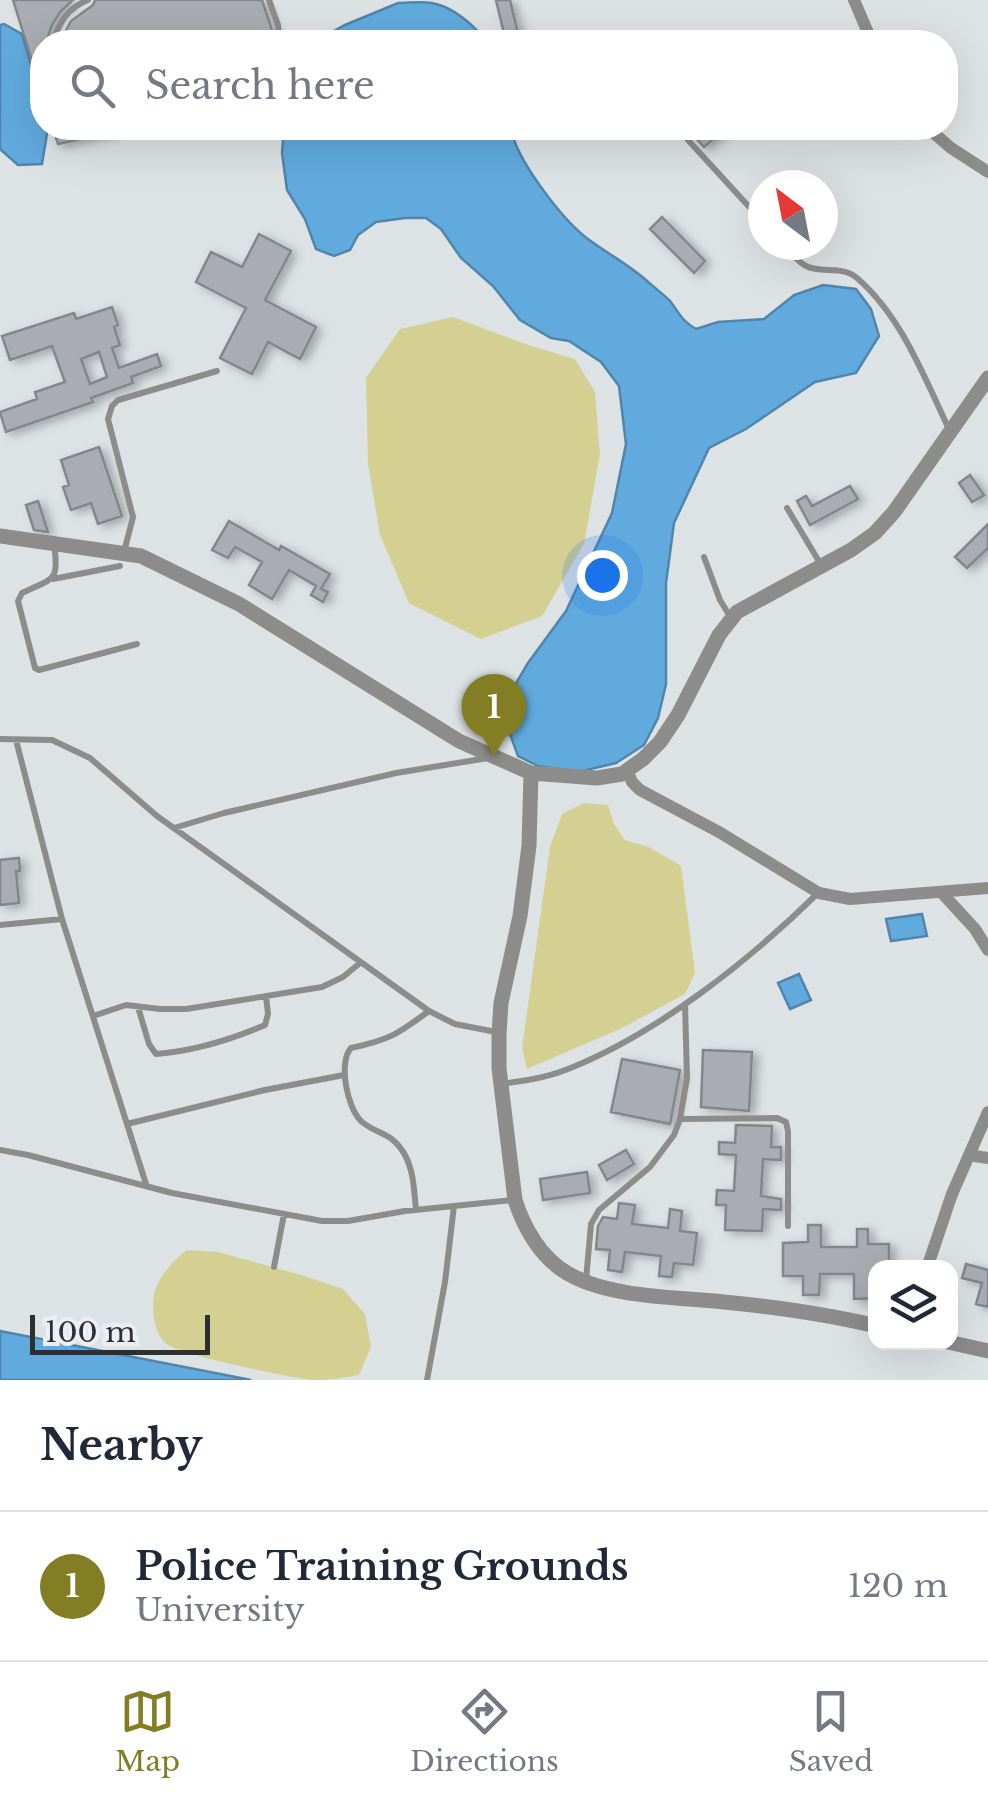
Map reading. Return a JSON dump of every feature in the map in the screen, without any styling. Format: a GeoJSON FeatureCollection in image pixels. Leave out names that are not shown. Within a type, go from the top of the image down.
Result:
{"type":"FeatureCollection","features":[{"type":"Feature","properties":{"kind":"street"},"geometry":{"type":"LineString","coordinates":[[854,0],[867,30]]}},
{"type":"Feature","properties":{"kind":"street"},"geometry":{"type":"LineString","coordinates":[[942,140],[988,172]]}},
{"type":"Feature","properties":{"kind":"street"},"geometry":{"type":"LineString","coordinates":[[0,536],[161,564],[240,604],[459,741],[530,773],[597,778],[622,774],[660,742],[730,618],[875,533],[988,378]]}},
{"type":"Feature","properties":{"kind":"street"},"geometry":{"type":"LineString","coordinates":[[627,770],[640,790],[720,832],[819,892],[850,900],[988,888]]}},
{"type":"Feature","properties":{"kind":"street"},"geometry":{"type":"LineString","coordinates":[[530,773],[532,792],[520,916],[501,1003],[499,1033],[500,1084],[515,1200],[531,1236],[564,1272],[586,1282],[621,1291],[764,1306],[868,1325]]}},
{"type":"Feature","properties":{"kind":"street"},"geometry":{"type":"LineString","coordinates":[[942,892],[988,950]]}},
{"type":"Feature","properties":{"kind":"street"},"geometry":{"type":"LineString","coordinates":[[929,1260],[988,1112]]}},
{"type":"Feature","properties":{"kind":"street"},"geometry":{"type":"LineString","coordinates":[[969,1155],[988,1158]]}},
{"type":"Feature","properties":{"kind":"street"},"geometry":{"type":"LineString","coordinates":[[958,1344],[988,1351]]}},
{"type":"Feature","properties":{"kind":"lane"},"geometry":{"type":"LineString","coordinates":[[58,30],[62,18],[75,5],[88,0]]}},
{"type":"Feature","properties":{"kind":"lane"},"geometry":{"type":"LineString","coordinates":[[269,0],[279,30]]}},
{"type":"Feature","properties":{"kind":"lane"},"geometry":{"type":"LineString","coordinates":[[688,140],[748,206]]}},
{"type":"Feature","properties":{"kind":"lane"},"geometry":{"type":"LineString","coordinates":[[799,260],[805,266],[834,268],[854,275],[886,309],[908,343],[950,430]]}},
{"type":"Feature","properties":{"kind":"lane"},"geometry":{"type":"LineString","coordinates":[[136,644],[36,670],[18,601],[22,593],[52,580],[122,559],[133,517],[108,420],[112,406],[118,400],[217,370]]}},
{"type":"Feature","properties":{"kind":"lane"},"geometry":{"type":"LineString","coordinates":[[788,508],[821,565]]}},
{"type":"Feature","properties":{"kind":"lane"},"geometry":{"type":"LineString","coordinates":[[52,580],[58,568],[54,543]]}},
{"type":"Feature","properties":{"kind":"lane"},"geometry":{"type":"LineString","coordinates":[[704,557],[730,618]]}},
{"type":"Feature","properties":{"kind":"lane"},"geometry":{"type":"LineString","coordinates":[[0,739],[52,740],[90,758],[174,828],[428,1011],[455,1024],[499,1033]]}},
{"type":"Feature","properties":{"kind":"lane"},"geometry":{"type":"LineString","coordinates":[[16,740],[62,918],[146,1184]]}},
{"type":"Feature","properties":{"kind":"lane"},"geometry":{"type":"LineString","coordinates":[[174,828],[396,773],[494,757]]}},
{"type":"Feature","properties":{"kind":"lane"},"geometry":{"type":"LineString","coordinates":[[500,1084],[568,1069],[645,1029],[775,934],[819,892]]}},
{"type":"Feature","properties":{"kind":"lane"},"geometry":{"type":"LineString","coordinates":[[0,925],[62,918]]}},
{"type":"Feature","properties":{"kind":"lane"},"geometry":{"type":"LineString","coordinates":[[93,1016],[118,1006],[186,1009],[322,987],[360,962]]}},
{"type":"Feature","properties":{"kind":"lane"},"geometry":{"type":"LineString","coordinates":[[138,1006],[149,1044],[156,1054],[170,1053],[218,1043],[265,1025],[266,996]]}},
{"type":"Feature","properties":{"kind":"lane"},"geometry":{"type":"LineString","coordinates":[[586,1282],[590,1224],[598,1210],[650,1167],[674,1135],[680,1119],[687,1078],[684,1002]]}},
{"type":"Feature","properties":{"kind":"lane"},"geometry":{"type":"LineString","coordinates":[[416,1210],[414,1179],[406,1158],[393,1138],[357,1117],[344,1075],[344,1058],[348,1050],[392,1037],[428,1011]]}},
{"type":"Feature","properties":{"kind":"lane"},"geometry":{"type":"LineString","coordinates":[[127,1124],[344,1075]]}},
{"type":"Feature","properties":{"kind":"lane"},"geometry":{"type":"LineString","coordinates":[[680,1119],[777,1118],[786,1122],[788,1226]]}},
{"type":"Feature","properties":{"kind":"lane"},"geometry":{"type":"LineString","coordinates":[[0,1150],[172,1192],[322,1221],[515,1200]]}},
{"type":"Feature","properties":{"kind":"lane"},"geometry":{"type":"LineString","coordinates":[[426,1380],[454,1206]]}},
{"type":"Feature","properties":{"kind":"lane"},"geometry":{"type":"LineString","coordinates":[[274,1267],[284,1214]]}},
{"type":"Feature","properties":{"kind":"shaded area"},"geometry":{"type":"Polygon","coordinates":[[[453,317],[575,359],[595,392],[600,454],[584,544],[542,616],[481,639],[409,603],[380,535],[368,464],[366,378],[400,329],[453,317]]]}},
{"type":"Feature","properties":{"kind":"shaded area"},"geometry":{"type":"Polygon","coordinates":[[[584,803],[608,805],[625,840],[649,847],[681,866],[695,973],[685,994],[622,1028],[527,1069],[522,1048],[550,847],[562,814],[584,803]]]}},
{"type":"Feature","properties":{"kind":"shaded area"},"geometry":{"type":"Polygon","coordinates":[[[187,1250],[218,1252],[343,1289],[365,1314],[371,1347],[359,1375],[313,1380],[211,1359],[165,1343],[155,1323],[155,1291],[166,1270],[187,1250]]]}},
{"type":"Feature","properties":{"kind":"water"},"geometry":{"type":"Polygon","coordinates":[[[428,2],[448,8],[476,30],[336,30],[398,3],[428,2]]]}},
{"type":"Feature","properties":{"kind":"water"},"geometry":{"type":"Polygon","coordinates":[[[0,25],[22,34],[30,62],[30,140],[46,140],[42,164],[18,165],[0,149],[0,25]]]}},
{"type":"Feature","properties":{"kind":"water"},"geometry":{"type":"Polygon","coordinates":[[[283,140],[514,140],[540,186],[563,215],[584,236],[661,293],[696,329],[718,322],[764,319],[794,295],[823,285],[856,289],[871,309],[879,336],[856,373],[815,382],[746,429],[709,448],[674,523],[666,583],[666,684],[658,718],[644,745],[616,763],[578,772],[538,766],[518,756],[510,734],[510,708],[515,685],[566,611],[612,513],[626,444],[619,386],[601,362],[569,341],[551,338],[520,320],[493,286],[461,258],[441,229],[426,218],[376,222],[358,235],[350,250],[334,256],[316,249],[305,219],[287,190],[283,140]]]}},
{"type":"Feature","properties":{"kind":"water"},"geometry":{"type":"Polygon","coordinates":[[[922,914],[927,936],[891,941],[886,919],[922,914]]]}},
{"type":"Feature","properties":{"kind":"water"},"geometry":{"type":"Polygon","coordinates":[[[799,974],[811,1000],[790,1009],[778,983],[799,974]]]}},
{"type":"Feature","properties":{"kind":"water"},"geometry":{"type":"Polygon","coordinates":[[[0,1331],[251,1380],[0,1380],[0,1331]]]}},
{"type":"Feature","properties":{"kind":"building"},"geometry":{"type":"Polygon","coordinates":[[[13,0],[73,0],[60,12],[50,30],[30,30],[30,54],[13,0]]]}},
{"type":"Feature","properties":{"kind":"building"},"geometry":{"type":"Polygon","coordinates":[[[95,0],[262,0],[271,30],[66,30],[71,21],[95,0]]]}},
{"type":"Feature","properties":{"kind":"building"},"geometry":{"type":"Polygon","coordinates":[[[496,0],[510,0],[517,30],[503,30],[496,0]]]}},
{"type":"Feature","properties":{"kind":"building"},"geometry":{"type":"Polygon","coordinates":[[[662,217],[705,261],[694,273],[650,229],[662,217]]]}},
{"type":"Feature","properties":{"kind":"building"},"geometry":{"type":"Polygon","coordinates":[[[259,234],[291,251],[265,300],[316,327],[300,359],[268,342],[252,374],[220,358],[246,308],[196,282],[211,252],[242,267],[259,234]]]}},
{"type":"Feature","properties":{"kind":"building"},"geometry":{"type":"Polygon","coordinates":[[[112,307],[120,345],[112,348],[119,368],[157,354],[161,366],[131,377],[133,383],[91,398],[93,402],[6,432],[0,412],[37,399],[35,392],[65,382],[52,346],[10,360],[2,336],[74,313],[76,319],[112,307]],[[99,352],[81,359],[90,384],[107,377],[99,352]]]}},
{"type":"Feature","properties":{"kind":"building"},"geometry":{"type":"Polygon","coordinates":[[[99,447],[122,516],[98,524],[91,503],[71,510],[63,487],[69,485],[61,460],[99,447]]]}},
{"type":"Feature","properties":{"kind":"building"},"geometry":{"type":"Polygon","coordinates":[[[970,475],[984,495],[972,502],[959,483],[970,475]]]}},
{"type":"Feature","properties":{"kind":"building"},"geometry":{"type":"Polygon","coordinates":[[[850,486],[858,499],[810,525],[797,501],[806,496],[812,506],[850,486]]]}},
{"type":"Feature","properties":{"kind":"building"},"geometry":{"type":"Polygon","coordinates":[[[38,501],[48,532],[34,530],[26,505],[38,501]]]}},
{"type":"Feature","properties":{"kind":"building"},"geometry":{"type":"Polygon","coordinates":[[[229,521],[330,574],[321,589],[328,592],[323,602],[311,595],[316,586],[289,570],[272,599],[249,585],[262,562],[235,547],[228,558],[212,550],[229,521]]]}},
{"type":"Feature","properties":{"kind":"building"},"geometry":{"type":"Polygon","coordinates":[[[988,524],[988,548],[967,568],[955,557],[988,524]]]}},
{"type":"Feature","properties":{"kind":"building"},"geometry":{"type":"Polygon","coordinates":[[[19,858],[19,903],[0,905],[0,860],[19,858]]]}},
{"type":"Feature","properties":{"kind":"building"},"geometry":{"type":"Polygon","coordinates":[[[703,1050],[752,1052],[749,1111],[701,1107],[703,1050]]]}},
{"type":"Feature","properties":{"kind":"building"},"geometry":{"type":"Polygon","coordinates":[[[622,1059],[680,1070],[670,1124],[611,1112],[622,1059]]]}},
{"type":"Feature","properties":{"kind":"building"},"geometry":{"type":"Polygon","coordinates":[[[736,1125],[772,1126],[771,1147],[781,1147],[781,1160],[763,1159],[761,1196],[781,1199],[781,1210],[763,1209],[762,1231],[725,1230],[726,1205],[716,1205],[717,1190],[734,1191],[736,1155],[719,1154],[719,1142],[735,1143],[736,1125]]]}},
{"type":"Feature","properties":{"kind":"building"},"geometry":{"type":"Polygon","coordinates":[[[626,1150],[634,1164],[607,1180],[599,1165],[626,1150]]]}},
{"type":"Feature","properties":{"kind":"building"},"geometry":{"type":"Polygon","coordinates":[[[587,1172],[590,1193],[543,1200],[540,1179],[587,1172]]]}},
{"type":"Feature","properties":{"kind":"building"},"geometry":{"type":"Polygon","coordinates":[[[619,1203],[635,1205],[632,1224],[668,1228],[670,1209],[682,1211],[680,1231],[697,1233],[693,1265],[674,1263],[672,1277],[659,1276],[661,1256],[625,1252],[622,1272],[608,1270],[610,1250],[596,1249],[598,1226],[603,1217],[617,1219],[619,1203]]]}},
{"type":"Feature","properties":{"kind":"building"},"geometry":{"type":"Polygon","coordinates":[[[808,1225],[821,1225],[821,1247],[857,1247],[857,1229],[868,1229],[868,1244],[889,1244],[889,1260],[868,1260],[868,1298],[854,1299],[854,1274],[820,1274],[819,1295],[803,1295],[803,1276],[783,1276],[783,1243],[808,1242],[808,1225]]]}},
{"type":"Feature","properties":{"kind":"building"},"geometry":{"type":"Polygon","coordinates":[[[966,1264],[988,1270],[988,1307],[976,1304],[982,1283],[962,1278],[966,1264]]]}},
{"type":"Feature","properties":{"kind":"place","name":"Police Training Grounds"},"geometry":{"type":"Point","coordinates":[494,756]}}]}
